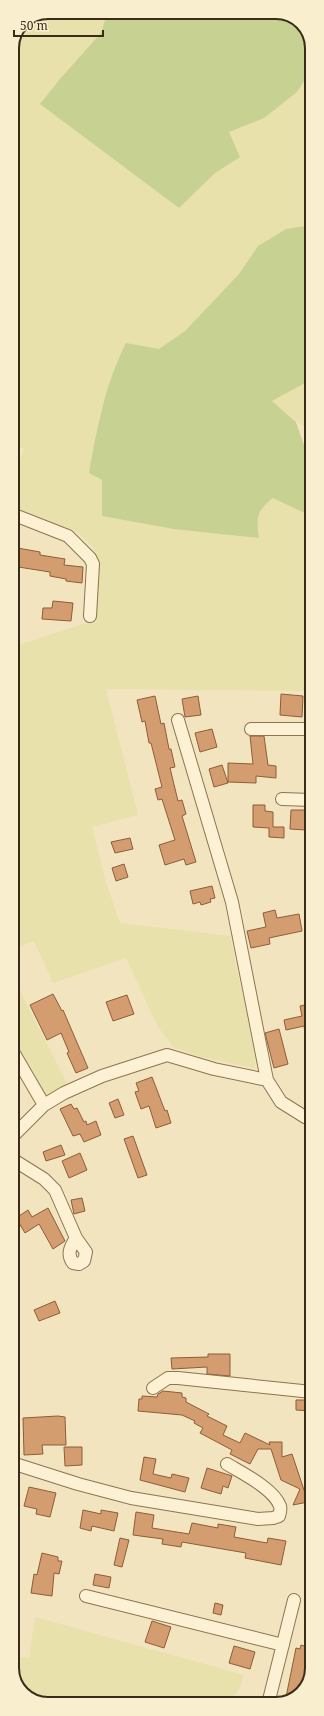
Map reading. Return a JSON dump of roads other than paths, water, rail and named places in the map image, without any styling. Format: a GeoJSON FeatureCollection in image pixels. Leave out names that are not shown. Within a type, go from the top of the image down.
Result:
{"type":"FeatureCollection","features":[{"type":"Feature","properties":{"kind":"street"},"geometry":{"type":"LineString","coordinates":[[19,517],[68,536],[90,558],[93,564],[90,616]]}},
{"type":"Feature","properties":{"kind":"street"},"geometry":{"type":"LineString","coordinates":[[178,720],[232,902],[267,1080],[281,1102],[305,1117]]}},
{"type":"Feature","properties":{"kind":"street"},"geometry":{"type":"LineString","coordinates":[[251,729],[305,729]]}},
{"type":"Feature","properties":{"kind":"street"},"geometry":{"type":"LineString","coordinates":[[282,799],[305,800]]}},
{"type":"Feature","properties":{"kind":"street"},"geometry":{"type":"LineString","coordinates":[[19,1130],[44,1105],[64,1093],[102,1076],[166,1055],[214,1069],[267,1080]]}},
{"type":"Feature","properties":{"kind":"street"},"geometry":{"type":"LineString","coordinates":[[19,1062],[44,1105]]}},
{"type":"Feature","properties":{"kind":"street"},"geometry":{"type":"LineString","coordinates":[[19,1163],[44,1179],[55,1190],[76,1238]]}},
{"type":"Feature","properties":{"kind":"street"},"geometry":{"type":"LineString","coordinates":[[153,1388],[168,1378],[178,1378],[305,1391]]}},
{"type":"Feature","properties":{"kind":"street"},"geometry":{"type":"LineString","coordinates":[[19,1465],[78,1484],[131,1498],[258,1519],[279,1516],[280,1507],[274,1496],[252,1479],[227,1464]]}},
{"type":"Feature","properties":{"kind":"street"},"geometry":{"type":"LineString","coordinates":[[86,1596],[282,1645]]}},
{"type":"Feature","properties":{"kind":"street"},"geometry":{"type":"LineString","coordinates":[[270,1697],[294,1600]]}}]}
